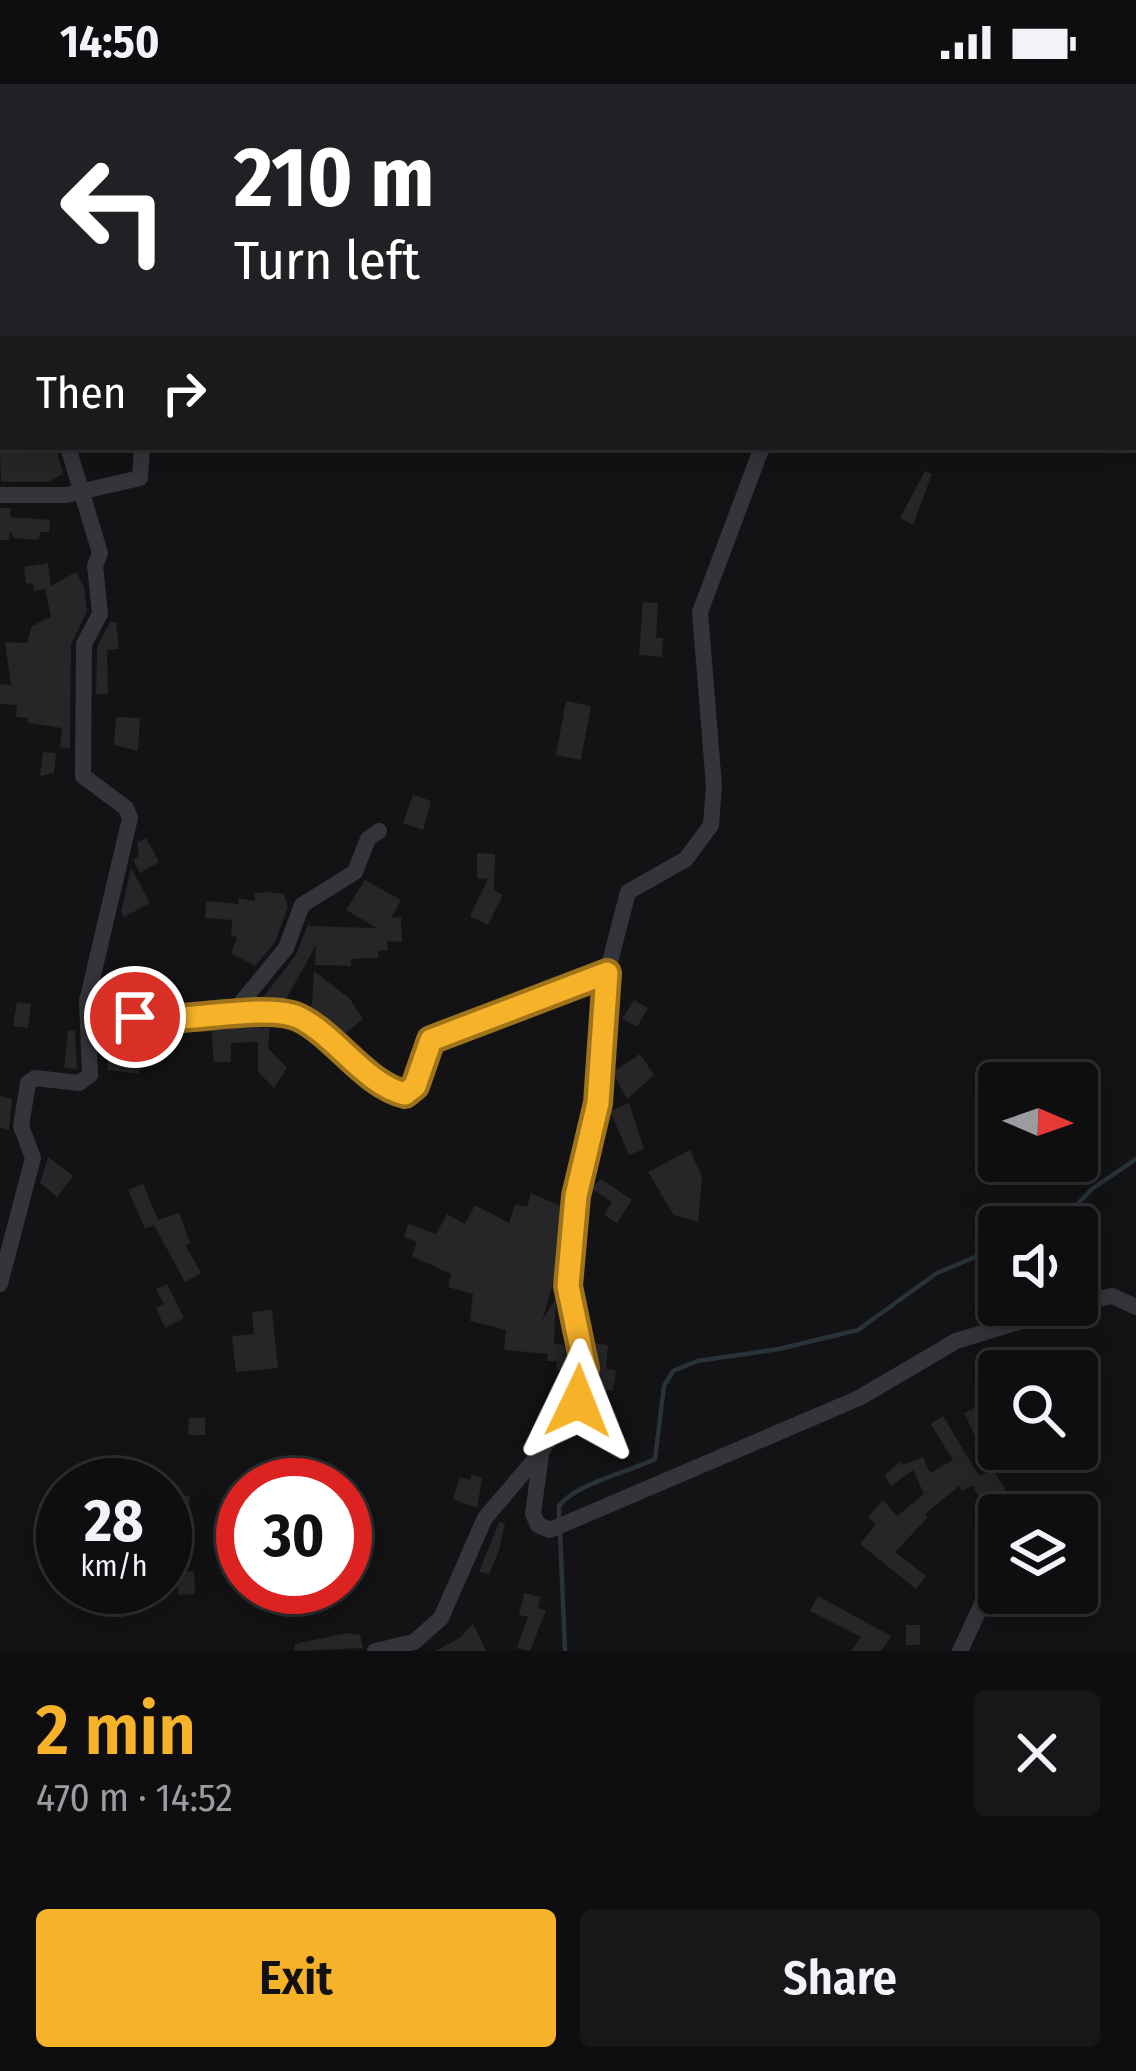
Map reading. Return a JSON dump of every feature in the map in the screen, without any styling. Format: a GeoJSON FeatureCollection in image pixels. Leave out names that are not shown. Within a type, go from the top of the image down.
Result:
{"type":"FeatureCollection","features":[{"type":"Feature","properties":{"kind":"street"},"geometry":{"type":"LineString","coordinates":[[0,1284],[33,1158],[21,1126],[28,1082],[89,1078],[87,1001],[130,818],[126,808],[83,776],[84,644],[100,618],[95,567],[99,543],[69,450]]}},
{"type":"Feature","properties":{"kind":"street"},"geometry":{"type":"LineString","coordinates":[[0,495],[81,493],[140,478],[142,450]]}},
{"type":"Feature","properties":{"kind":"street"},"geometry":{"type":"LineString","coordinates":[[375,1651],[414,1642],[441,1618],[485,1518],[541,1452],[584,1387],[568,1286],[576,1196],[598,1103],[607,973],[624,897],[686,859],[711,825],[714,785],[700,612],[760,450]]}},
{"type":"Feature","properties":{"kind":"street"},"geometry":{"type":"LineString","coordinates":[[232,1014],[283,953],[302,905],[355,872],[368,839],[379,831]]}},
{"type":"Feature","properties":{"kind":"street"},"geometry":{"type":"LineString","coordinates":[[87,1001],[150,1021],[232,1014],[298,1017],[405,1094],[415,1086],[431,1040],[607,973]]}},
{"type":"Feature","properties":{"kind":"street"},"geometry":{"type":"LineString","coordinates":[[1098,1300],[1112,1296],[1136,1307]]}},
{"type":"Feature","properties":{"kind":"street"},"geometry":{"type":"LineString","coordinates":[[541,1452],[533,1514],[538,1525],[550,1529],[860,1398],[956,1341],[1006,1326]]}},
{"type":"Feature","properties":{"kind":"street"},"geometry":{"type":"LineString","coordinates":[[959,1651],[978,1611]]}},
{"type":"Feature","properties":{"kind":"building"},"geometry":{"type":"Polygon","coordinates":[[[0,450],[57,450],[63,474],[48,482],[1,482],[0,450]]]}},
{"type":"Feature","properties":{"kind":"building"},"geometry":{"type":"Polygon","coordinates":[[[925,471],[932,474],[913,525],[900,518],[925,471]]]}},
{"type":"Feature","properties":{"kind":"building"},"geometry":{"type":"Polygon","coordinates":[[[0,508],[11,508],[10,517],[50,520],[49,532],[40,532],[39,540],[14,538],[10,530],[9,540],[0,540],[0,508]]]}},
{"type":"Feature","properties":{"kind":"building"},"geometry":{"type":"Polygon","coordinates":[[[48,563],[51,586],[76,572],[84,587],[87,611],[71,644],[70,749],[60,747],[62,728],[28,723],[28,718],[16,717],[17,705],[0,704],[0,684],[11,685],[5,642],[27,643],[32,626],[51,617],[45,589],[34,591],[33,583],[26,584],[24,567],[48,563]]]}},
{"type":"Feature","properties":{"kind":"building"},"geometry":{"type":"Polygon","coordinates":[[[643,602],[658,603],[656,638],[663,638],[662,657],[639,655],[643,602]]]}},
{"type":"Feature","properties":{"kind":"building"},"geometry":{"type":"Polygon","coordinates":[[[110,622],[116,622],[119,649],[107,650],[108,694],[96,694],[97,647],[110,622]]]}},
{"type":"Feature","properties":{"kind":"building"},"geometry":{"type":"Polygon","coordinates":[[[566,701],[591,706],[581,760],[556,755],[566,701]]]}},
{"type":"Feature","properties":{"kind":"building"},"geometry":{"type":"Polygon","coordinates":[[[116,717],[140,718],[138,751],[114,745],[116,717]]]}},
{"type":"Feature","properties":{"kind":"building"},"geometry":{"type":"Polygon","coordinates":[[[43,752],[56,753],[54,773],[40,776],[43,752]]]}},
{"type":"Feature","properties":{"kind":"building"},"geometry":{"type":"Polygon","coordinates":[[[413,795],[431,801],[423,830],[403,823],[413,795]]]}},
{"type":"Feature","properties":{"kind":"building"},"geometry":{"type":"Polygon","coordinates":[[[146,838],[159,862],[140,873],[133,860],[139,856],[137,843],[146,838]]]}},
{"type":"Feature","properties":{"kind":"building"},"geometry":{"type":"Polygon","coordinates":[[[477,853],[495,854],[494,890],[503,895],[488,925],[470,916],[488,879],[477,878],[477,853]]]}},
{"type":"Feature","properties":{"kind":"building"},"geometry":{"type":"Polygon","coordinates":[[[131,868],[150,903],[124,917],[121,912],[131,868]]]}},
{"type":"Feature","properties":{"kind":"building"},"geometry":{"type":"Polygon","coordinates":[[[365,880],[401,900],[391,918],[401,917],[402,942],[387,941],[388,950],[378,951],[378,958],[351,959],[351,966],[315,965],[316,945],[284,1003],[259,1002],[296,955],[312,914],[308,926],[377,928],[346,910],[365,880]]]}},
{"type":"Feature","properties":{"kind":"building"},"geometry":{"type":"Polygon","coordinates":[[[254,893],[284,894],[288,907],[275,942],[255,966],[231,953],[237,937],[231,936],[232,920],[205,918],[206,901],[239,904],[238,898],[255,901],[254,893]]]}},
{"type":"Feature","properties":{"kind":"building"},"geometry":{"type":"Polygon","coordinates":[[[314,971],[350,999],[363,1019],[344,1034],[307,1008],[312,1005],[314,971]]]}},
{"type":"Feature","properties":{"kind":"building"},"geometry":{"type":"Polygon","coordinates":[[[634,1000],[648,1008],[637,1027],[622,1019],[634,1000]]]}},
{"type":"Feature","properties":{"kind":"building"},"geometry":{"type":"Polygon","coordinates":[[[17,1002],[31,1004],[28,1028],[13,1026],[17,1002]]]}},
{"type":"Feature","properties":{"kind":"building"},"geometry":{"type":"Polygon","coordinates":[[[101,1020],[120,1024],[120,1032],[156,1036],[154,1059],[140,1058],[139,1074],[107,1070],[110,1041],[101,1041],[101,1020]]]}},
{"type":"Feature","properties":{"kind":"building"},"geometry":{"type":"Polygon","coordinates":[[[211,1026],[270,1028],[268,1048],[287,1068],[274,1088],[258,1072],[258,1042],[231,1043],[231,1062],[214,1062],[211,1026]]]}},
{"type":"Feature","properties":{"kind":"building"},"geometry":{"type":"Polygon","coordinates":[[[68,1030],[75,1031],[77,1069],[64,1068],[68,1030]]]}},
{"type":"Feature","properties":{"kind":"building"},"geometry":{"type":"Polygon","coordinates":[[[640,1054],[654,1075],[627,1099],[613,1072],[640,1054]]]}},
{"type":"Feature","properties":{"kind":"building"},"geometry":{"type":"Polygon","coordinates":[[[0,1096],[12,1099],[9,1130],[0,1127],[0,1096]]]}},
{"type":"Feature","properties":{"kind":"building"},"geometry":{"type":"Polygon","coordinates":[[[629,1103],[644,1149],[629,1155],[610,1111],[629,1103]]]}},
{"type":"Feature","properties":{"kind":"building"},"geometry":{"type":"Polygon","coordinates":[[[690,1150],[702,1177],[698,1222],[674,1215],[648,1172],[690,1150]]]}},
{"type":"Feature","properties":{"kind":"building"},"geometry":{"type":"Polygon","coordinates":[[[48,1157],[73,1176],[57,1197],[40,1183],[48,1157]]]}},
{"type":"Feature","properties":{"kind":"building"},"geometry":{"type":"Polygon","coordinates":[[[601,1179],[632,1200],[617,1223],[604,1215],[612,1202],[591,1188],[601,1179]]]}},
{"type":"Feature","properties":{"kind":"building"},"geometry":{"type":"Polygon","coordinates":[[[143,1184],[158,1220],[179,1213],[190,1243],[185,1245],[201,1273],[185,1282],[154,1225],[145,1229],[128,1190],[143,1184]]]}},
{"type":"Feature","properties":{"kind":"building"},"geometry":{"type":"Polygon","coordinates":[[[531,1193],[562,1207],[557,1268],[542,1321],[556,1298],[554,1344],[564,1345],[569,1371],[556,1370],[557,1361],[547,1361],[548,1354],[504,1350],[506,1330],[470,1321],[473,1294],[448,1287],[451,1274],[412,1256],[417,1242],[404,1237],[408,1224],[436,1234],[447,1214],[465,1224],[475,1205],[509,1223],[515,1204],[527,1207],[531,1193]]]}},
{"type":"Feature","properties":{"kind":"building"},"geometry":{"type":"Polygon","coordinates":[[[167,1284],[184,1318],[165,1328],[156,1308],[164,1304],[156,1289],[167,1284]]]}},
{"type":"Feature","properties":{"kind":"building"},"geometry":{"type":"Polygon","coordinates":[[[272,1310],[278,1368],[236,1372],[232,1336],[254,1334],[252,1312],[272,1310]]]}},
{"type":"Feature","properties":{"kind":"building"},"geometry":{"type":"Polygon","coordinates":[[[593,1343],[608,1345],[606,1369],[616,1370],[613,1391],[596,1390],[593,1343]]]}},
{"type":"Feature","properties":{"kind":"building"},"geometry":{"type":"Polygon","coordinates":[[[978,1406],[976,1438],[964,1413],[978,1406]]]}},
{"type":"Feature","properties":{"kind":"building"},"geometry":{"type":"Polygon","coordinates":[[[943,1416],[979,1476],[994,1470],[1008,1494],[978,1496],[973,1485],[962,1491],[959,1486],[925,1514],[928,1517],[895,1552],[926,1576],[916,1589],[860,1544],[876,1524],[868,1517],[883,1500],[897,1516],[924,1494],[913,1470],[891,1486],[885,1475],[899,1462],[923,1457],[930,1473],[953,1460],[931,1424],[943,1416]]]}},
{"type":"Feature","properties":{"kind":"building"},"geometry":{"type":"Polygon","coordinates":[[[189,1418],[205,1418],[205,1435],[188,1435],[189,1418]]]}},
{"type":"Feature","properties":{"kind":"building"},"geometry":{"type":"Polygon","coordinates":[[[472,1474],[482,1478],[477,1508],[453,1499],[460,1477],[470,1480],[472,1474]]]}},
{"type":"Feature","properties":{"kind":"building"},"geometry":{"type":"Polygon","coordinates":[[[499,1522],[505,1523],[499,1550],[489,1574],[479,1572],[499,1522]]]}},
{"type":"Feature","properties":{"kind":"building"},"geometry":{"type":"Polygon","coordinates":[[[524,1593],[540,1597],[538,1608],[546,1610],[530,1651],[517,1648],[528,1617],[519,1615],[524,1593]]]}},
{"type":"Feature","properties":{"kind":"building"},"geometry":{"type":"Polygon","coordinates":[[[818,1596],[891,1636],[881,1651],[851,1651],[861,1637],[810,1611],[818,1596]]]}},
{"type":"Feature","properties":{"kind":"building"},"geometry":{"type":"Polygon","coordinates":[[[473,1624],[486,1651],[435,1651],[460,1638],[473,1624]]]}},
{"type":"Feature","properties":{"kind":"building"},"geometry":{"type":"Polygon","coordinates":[[[906,1625],[920,1625],[920,1645],[906,1645],[906,1625]]]}},
{"type":"Feature","properties":{"kind":"building"},"geometry":{"type":"Polygon","coordinates":[[[346,1633],[360,1635],[363,1648],[295,1651],[295,1644],[346,1633]]]}},
{"type":"Feature","properties":{"kind":"waterway"},"geometry":{"type":"LineString","coordinates":[[1075,1206],[1136,1159]]}},
{"type":"Feature","properties":{"kind":"waterway"},"geometry":{"type":"LineString","coordinates":[[559,1520],[559,1506],[577,1491],[655,1459],[664,1386],[673,1371],[697,1361],[779,1349],[858,1330],[937,1273],[978,1256]]}},
{"type":"Feature","properties":{"kind":"waterway"},"geometry":{"type":"LineString","coordinates":[[560,1531],[565,1651]]}},
{"type":"Feature","properties":{"kind":"route"},"geometry":{"type":"LineString","coordinates":[[135,1017],[150,1021],[220,1012],[298,1017],[405,1094],[415,1086],[431,1040],[484,1024],[530,1000],[553,996],[607,973],[594,1136],[576,1196],[568,1286],[585,1368],[578,1401]]}}]}
